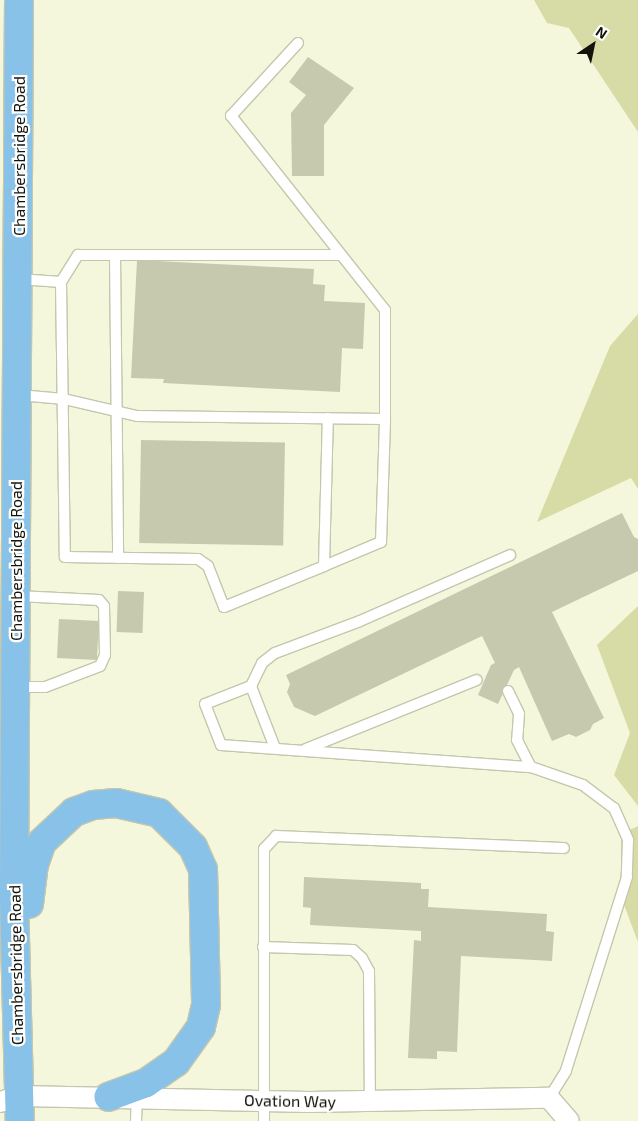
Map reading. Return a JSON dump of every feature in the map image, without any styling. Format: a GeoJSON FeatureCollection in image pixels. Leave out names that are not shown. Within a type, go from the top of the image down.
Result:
{"type":"FeatureCollection","features":[{"type":"Feature","properties":{"kind":"main road","name":"Chambersbridge Road"},"geometry":{"type":"LineString","coordinates":[[13,1106],[16,1015],[19,0]]}},
{"type":"Feature","properties":{"kind":"main road"},"geometry":{"type":"LineString","coordinates":[[16,1015],[34,865],[42,842],[74,812],[93,805],[116,803],[159,814],[193,848],[203,869],[206,1005],[201,1027],[176,1062],[146,1083],[108,1097]]}},
{"type":"Feature","properties":{"kind":"street","name":"Ovation Way"},"geometry":{"type":"LineString","coordinates":[[13,1106],[108,1097],[264,1101],[549,1098]]}},
{"type":"Feature","properties":{"kind":"street"},"geometry":{"type":"LineString","coordinates":[[549,1098],[570,1121]]}},
{"type":"Feature","properties":{"kind":"lane"},"geometry":{"type":"LineString","coordinates":[[298,43],[231,116],[340,254],[384,310],[385,419],[381,542],[224,607],[208,566],[198,559],[65,557],[61,282],[78,255],[340,254]]}},
{"type":"Feature","properties":{"kind":"lane"},"geometry":{"type":"LineString","coordinates":[[115,255],[118,558]]}},
{"type":"Feature","properties":{"kind":"lane"},"geometry":{"type":"LineString","coordinates":[[18,279],[61,282]]}},
{"type":"Feature","properties":{"kind":"lane"},"geometry":{"type":"LineString","coordinates":[[18,395],[64,399],[137,416],[385,419]]}},
{"type":"Feature","properties":{"kind":"lane"},"geometry":{"type":"LineString","coordinates":[[324,566],[328,418]]}},
{"type":"Feature","properties":{"kind":"lane"},"geometry":{"type":"LineString","coordinates":[[510,555],[369,617],[276,653],[262,663],[251,686],[205,704],[221,745],[531,767],[583,785],[614,808],[628,840],[627,877],[566,1071],[549,1098]]}},
{"type":"Feature","properties":{"kind":"lane"},"geometry":{"type":"LineString","coordinates":[[16,596],[99,600],[104,606],[105,635],[105,655],[100,666],[45,687],[17,687]]}},
{"type":"Feature","properties":{"kind":"lane"},"geometry":{"type":"LineString","coordinates":[[302,750],[477,680]]}},
{"type":"Feature","properties":{"kind":"lane"},"geometry":{"type":"LineString","coordinates":[[251,686],[275,748]]}},
{"type":"Feature","properties":{"kind":"lane"},"geometry":{"type":"LineString","coordinates":[[508,691],[519,714],[517,740],[531,767]]}},
{"type":"Feature","properties":{"kind":"lane"},"geometry":{"type":"LineString","coordinates":[[264,1121],[264,849],[276,836],[564,848]]}},
{"type":"Feature","properties":{"kind":"lane"},"geometry":{"type":"LineString","coordinates":[[264,947],[353,950],[362,958],[369,971],[370,1101]]}},
{"type":"Feature","properties":{"kind":"lane"},"geometry":{"type":"LineString","coordinates":[[136,1098],[136,1121]]}},
{"type":"Feature","properties":{"kind":"green space"},"geometry":{"type":"Polygon","coordinates":[[[534,0],[638,0],[638,132],[569,28],[547,23],[534,0]]]}},
{"type":"Feature","properties":{"kind":"green space"},"geometry":{"type":"Polygon","coordinates":[[[638,314],[638,489],[631,478],[537,522],[610,346],[638,314]]]}},
{"type":"Feature","properties":{"kind":"green space"},"geometry":{"type":"Polygon","coordinates":[[[638,606],[638,806],[614,775],[630,733],[597,645],[638,606]]]}},
{"type":"Feature","properties":{"kind":"green space"},"geometry":{"type":"Polygon","coordinates":[[[638,826],[638,942],[621,897],[621,834],[638,826]]]}},
{"type":"Feature","properties":{"kind":"building"},"geometry":{"type":"Polygon","coordinates":[[[308,57],[354,88],[324,125],[324,176],[292,176],[291,113],[306,95],[289,82],[308,57]]]}},
{"type":"Feature","properties":{"kind":"building"},"geometry":{"type":"Polygon","coordinates":[[[137,260],[314,269],[313,284],[325,285],[324,301],[365,303],[363,349],[342,348],[340,392],[163,383],[164,379],[131,378],[137,260]]]}},
{"type":"Feature","properties":{"kind":"building"},"geometry":{"type":"Polygon","coordinates":[[[141,440],[285,443],[283,545],[139,543],[141,440]]]}},
{"type":"Feature","properties":{"kind":"building"},"geometry":{"type":"Polygon","coordinates":[[[622,513],[634,537],[638,539],[638,571],[552,612],[604,718],[593,724],[590,730],[576,737],[569,734],[552,741],[519,667],[514,670],[498,704],[478,695],[491,665],[495,663],[482,636],[315,716],[294,707],[287,692],[290,684],[286,675],[622,513]]]}},
{"type":"Feature","properties":{"kind":"building"},"geometry":{"type":"Polygon","coordinates":[[[118,591],[144,592],[143,633],[117,632],[118,591]]]}},
{"type":"Feature","properties":{"kind":"building"},"geometry":{"type":"Polygon","coordinates":[[[59,619],[99,621],[97,660],[57,658],[59,619]]]}},
{"type":"Feature","properties":{"kind":"building"},"geometry":{"type":"Polygon","coordinates":[[[304,877],[421,883],[421,889],[429,889],[428,907],[547,914],[546,931],[554,932],[552,961],[461,956],[457,1052],[437,1051],[437,1059],[408,1058],[414,940],[421,941],[421,931],[310,925],[311,908],[303,907],[304,877]]]}}]}
